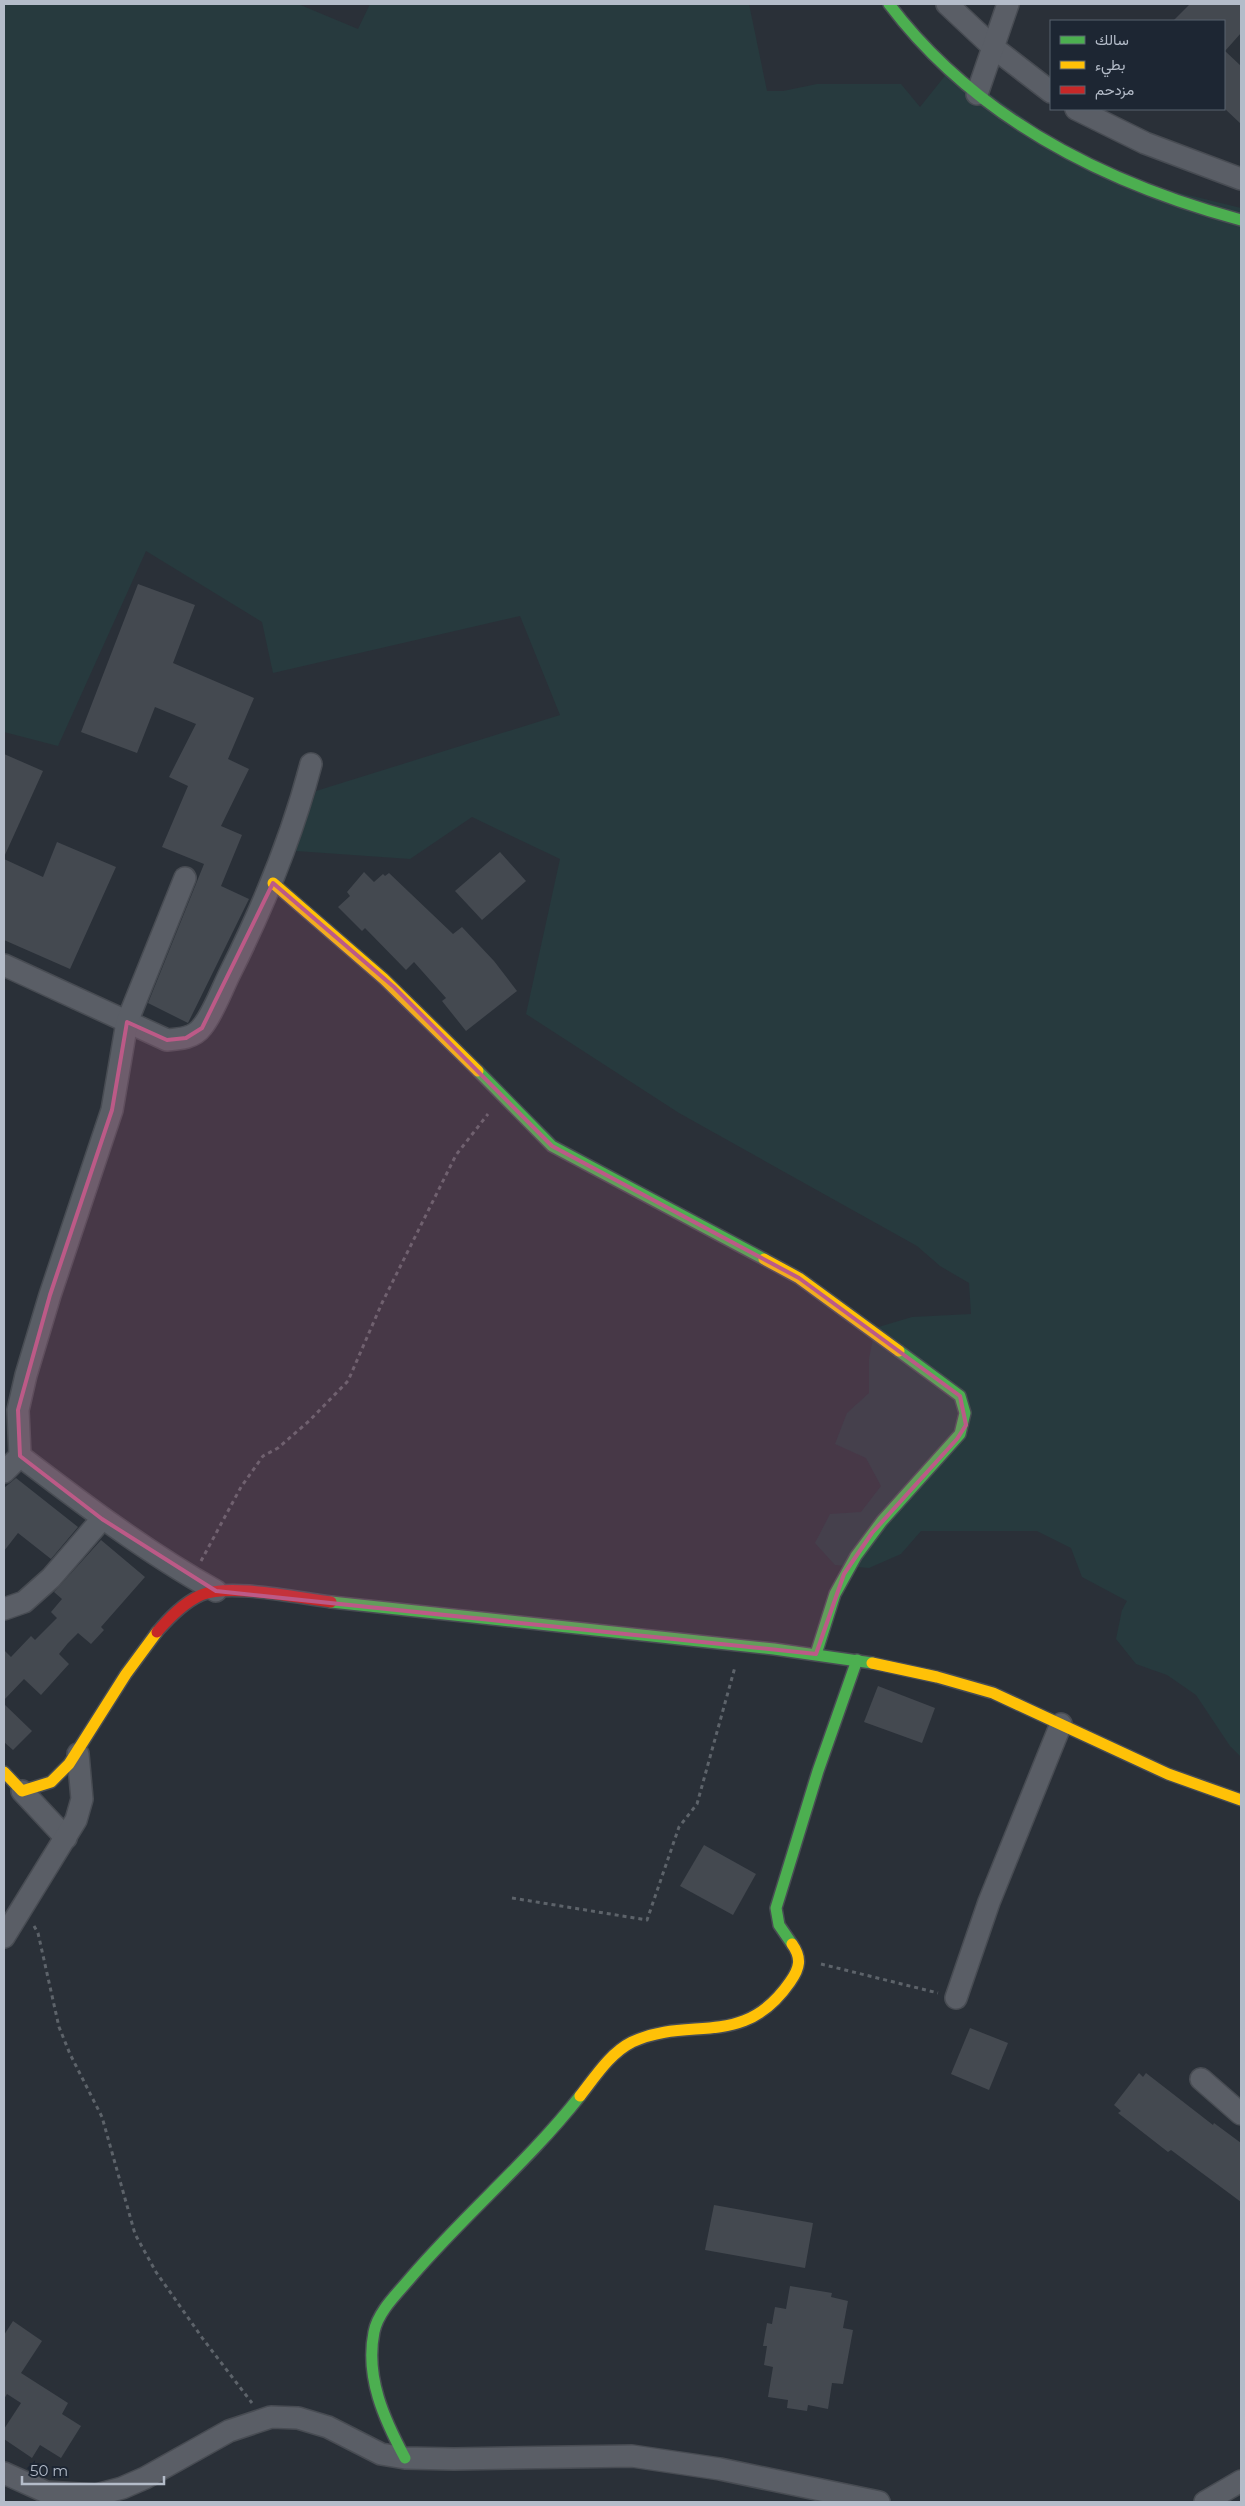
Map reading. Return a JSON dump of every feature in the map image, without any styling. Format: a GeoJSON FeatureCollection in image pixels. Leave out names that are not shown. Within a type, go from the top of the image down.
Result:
{"type":"FeatureCollection","features":[{"type":"Feature","properties":{"kind":"street"},"geometry":{"type":"LineString","coordinates":[[889,4],[938,61],[977,94],[1065,150],[1122,179],[1176,201],[1241,220]]}},
{"type":"Feature","properties":{"kind":"street"},"geometry":{"type":"LineString","coordinates":[[947,4],[994,48],[1050,91]]}},
{"type":"Feature","properties":{"kind":"street"},"geometry":{"type":"LineString","coordinates":[[977,94],[1008,4]]}},
{"type":"Feature","properties":{"kind":"street"},"geometry":{"type":"LineString","coordinates":[[1078,110],[1145,144],[1241,180]]}},
{"type":"Feature","properties":{"kind":"street"},"geometry":{"type":"LineString","coordinates":[[4,965],[167,1040],[186,1038],[202,1028],[244,947],[273,883],[298,814],[311,764]]}},
{"type":"Feature","properties":{"kind":"street"},"geometry":{"type":"LineString","coordinates":[[4,1472],[20,1456],[18,1410],[26,1376],[50,1295],[112,1110],[127,1022],[185,878]]}},
{"type":"Feature","properties":{"kind":"street"},"geometry":{"type":"LineString","coordinates":[[273,883],[394,988],[552,1146],[799,1278],[960,1396],[964,1404],[966,1424],[957,1439],[872,1534],[844,1574],[835,1594],[816,1654]]}},
{"type":"Feature","properties":{"kind":"street"},"geometry":{"type":"LineString","coordinates":[[20,1456],[102,1519],[166,1563],[216,1591]]}},
{"type":"Feature","properties":{"kind":"street"},"geometry":{"type":"LineString","coordinates":[[4,1609],[24,1602],[51,1578],[102,1519]]}},
{"type":"Feature","properties":{"kind":"street"},"geometry":{"type":"LineString","coordinates":[[22,1791],[50,1782],[66,1768],[78,1754],[120,1686],[162,1625],[178,1609],[199,1596],[216,1591],[315,1598],[442,1615],[741,1645],[857,1660],[936,1677],[993,1693],[1028,1707],[1168,1774],[1241,1800]]}},
{"type":"Feature","properties":{"kind":"street"},"geometry":{"type":"LineString","coordinates":[[405,2458],[384,2416],[373,2384],[371,2352],[374,2330],[381,2313],[423,2263],[562,2118],[622,2047],[641,2038],[716,2029],[744,2021],[768,2008],[798,1969],[800,1959],[779,1926],[776,1908],[818,1771],[857,1660]]}},
{"type":"Feature","properties":{"kind":"street"},"geometry":{"type":"LineString","coordinates":[[956,1998],[989,1902],[1061,1724]]}},
{"type":"Feature","properties":{"kind":"street"},"geometry":{"type":"LineString","coordinates":[[4,1937],[24,1908],[76,1820],[82,1799],[78,1754]]}},
{"type":"Feature","properties":{"kind":"street"},"geometry":{"type":"LineString","coordinates":[[4,1772],[66,1838]]}},
{"type":"Feature","properties":{"kind":"street"},"geometry":{"type":"LineString","coordinates":[[1201,2078],[1241,2114]]}},
{"type":"Feature","properties":{"kind":"street"},"geometry":{"type":"LineString","coordinates":[[4,2473],[46,2492],[96,2495],[122,2488],[145,2478],[229,2431],[264,2419],[298,2418],[328,2427],[380,2454],[405,2458],[632,2456],[676,2461],[879,2502]]}},
{"type":"Feature","properties":{"kind":"street"},"geometry":{"type":"LineString","coordinates":[[1205,2502],[1241,2481]]}},
{"type":"Feature","properties":{"kind":"path"},"geometry":{"type":"LineString","coordinates":[[192,1577],[241,1487],[263,1456],[278,1448],[309,1421],[348,1381],[382,1303],[456,1155],[502,1096]]}},
{"type":"Feature","properties":{"kind":"path"},"geometry":{"type":"LineString","coordinates":[[512,1898],[647,1920],[679,1827],[697,1804],[741,1645]]}},
{"type":"Feature","properties":{"kind":"path"},"geometry":{"type":"LineString","coordinates":[[24,1908],[38,1933],[59,2027],[70,2054],[102,2117],[135,2234],[156,2272],[202,2339],[264,2419]]}},
{"type":"Feature","properties":{"kind":"path"},"geometry":{"type":"LineString","coordinates":[[800,1959],[956,1998]]}},
{"type":"Feature","properties":{"kind":"highlighted area"},"geometry":{"type":"Polygon","coordinates":[[[273,883],[394,987],[552,1146],[799,1278],[960,1396],[966,1425],[957,1439],[872,1533],[844,1574],[816,1654],[216,1591],[102,1519],[20,1456],[18,1410],[50,1295],[112,1110],[127,1022],[167,1040],[186,1038],[202,1028],[273,883]]]}},
{"type":"Feature","properties":{"kind":"green space"},"geometry":{"type":"Polygon","coordinates":[[[4,4],[298,4],[358,29],[370,4],[749,4],[767,91],[783,91],[817,84],[901,84],[920,107],[952,67],[1103,174],[1241,208],[1241,1757],[1230,1746],[1196,1695],[1167,1675],[1136,1664],[1116,1639],[1122,1610],[1127,1601],[1082,1577],[1071,1548],[1037,1531],[921,1531],[901,1554],[869,1568],[835,1565],[815,1543],[830,1514],[861,1512],[881,1486],[866,1458],[835,1444],[847,1413],[869,1393],[869,1359],[875,1328],[912,1317],[971,1314],[969,1283],[940,1266],[917,1246],[679,1113],[526,1014],[560,859],[472,817],[410,859],[296,851],[316,791],[560,715],[520,616],[273,673],[262,622],[146,551],[58,746],[4,732],[4,4]]]}},
{"type":"Feature","properties":{"kind":"building"},"geometry":{"type":"Polygon","coordinates":[[[1190,4],[1241,4],[1241,33],[1225,51],[1225,20],[1174,20],[1190,4]]]}},
{"type":"Feature","properties":{"kind":"building"},"geometry":{"type":"Polygon","coordinates":[[[1225,51],[1241,66],[1241,124],[1225,109],[1225,51]]]}},
{"type":"Feature","properties":{"kind":"building"},"geometry":{"type":"Polygon","coordinates":[[[138,584],[195,605],[173,663],[254,698],[228,759],[249,769],[221,826],[242,835],[221,886],[249,899],[188,1023],[148,1003],[204,864],[162,847],[188,786],[169,777],[196,724],[155,707],[137,753],[81,732],[138,584]]]}},
{"type":"Feature","properties":{"kind":"building"},"geometry":{"type":"Polygon","coordinates":[[[4,754],[43,771],[4,857],[4,754]]]}},
{"type":"Feature","properties":{"kind":"building"},"geometry":{"type":"Polygon","coordinates":[[[57,842],[116,867],[70,969],[4,940],[4,859],[43,877],[57,842]]]}},
{"type":"Feature","properties":{"kind":"building"},"geometry":{"type":"Polygon","coordinates":[[[500,852],[526,881],[482,920],[455,891],[500,852]]]}},
{"type":"Feature","properties":{"kind":"building"},"geometry":{"type":"Polygon","coordinates":[[[364,872],[374,882],[383,874],[385,876],[389,873],[453,934],[462,927],[494,961],[517,991],[466,1031],[442,1001],[446,998],[414,962],[406,970],[365,928],[362,931],[338,907],[350,896],[347,892],[364,872]]]}},
{"type":"Feature","properties":{"kind":"building"},"geometry":{"type":"Polygon","coordinates":[[[16,1478],[78,1527],[51,1559],[18,1533],[4,1551],[4,1488],[16,1478]]]}},
{"type":"Feature","properties":{"kind":"building"},"geometry":{"type":"Polygon","coordinates":[[[101,1540],[145,1577],[101,1627],[104,1630],[91,1644],[78,1633],[68,1643],[59,1654],[69,1664],[41,1695],[24,1679],[4,1700],[4,1650],[11,1657],[31,1636],[35,1640],[57,1618],[51,1612],[62,1599],[54,1592],[101,1540]]]}},
{"type":"Feature","properties":{"kind":"building"},"geometry":{"type":"Polygon","coordinates":[[[878,1686],[935,1708],[922,1743],[864,1722],[878,1686]]]}},
{"type":"Feature","properties":{"kind":"building"},"geometry":{"type":"Polygon","coordinates":[[[4,1704],[32,1731],[13,1750],[4,1742],[4,1704]]]}},
{"type":"Feature","properties":{"kind":"building"},"geometry":{"type":"Polygon","coordinates":[[[704,1845],[756,1874],[733,1915],[680,1886],[704,1845]]]}},
{"type":"Feature","properties":{"kind":"building"},"geometry":{"type":"Polygon","coordinates":[[[970,2028],[1008,2043],[989,2090],[951,2074],[970,2028]]]}},
{"type":"Feature","properties":{"kind":"building"},"geometry":{"type":"Polygon","coordinates":[[[1139,2073],[1143,2077],[1146,2073],[1213,2125],[1214,2123],[1241,2143],[1241,2202],[1171,2150],[1168,2152],[1118,2113],[1121,2111],[1114,2105],[1139,2073]]]}},
{"type":"Feature","properties":{"kind":"building"},"geometry":{"type":"Polygon","coordinates":[[[714,2205],[813,2223],[805,2268],[705,2250],[714,2205]]]}},
{"type":"Feature","properties":{"kind":"building"},"geometry":{"type":"Polygon","coordinates":[[[790,2286],[832,2293],[831,2297],[848,2301],[843,2328],[853,2330],[843,2384],[832,2383],[828,2409],[808,2405],[807,2411],[787,2408],[788,2400],[768,2397],[773,2367],[764,2365],[767,2346],[763,2346],[767,2323],[772,2324],[775,2307],[786,2309],[790,2286]]]}},
{"type":"Feature","properties":{"kind":"building"},"geometry":{"type":"Polygon","coordinates":[[[13,2321],[42,2341],[21,2373],[68,2403],[62,2414],[81,2426],[61,2458],[40,2445],[32,2458],[4,2439],[4,2429],[21,2403],[7,2394],[4,2399],[4,2335],[13,2321]]]}},
{"type":"Feature","properties":{"kind":"traffic: fast"},"geometry":{"type":"LineString","coordinates":[[889,4],[923,45],[961,81],[1002,113],[1046,141],[1092,166],[1140,187],[1190,205],[1241,220]]}},
{"type":"Feature","properties":{"kind":"traffic: fast"},"geometry":{"type":"LineString","coordinates":[[478,1071],[552,1146],[764,1259]]}},
{"type":"Feature","properties":{"kind":"traffic: fast"},"geometry":{"type":"LineString","coordinates":[[816,1654],[835,1594],[856,1556],[882,1521],[960,1434],[965,1413],[960,1396],[899,1351]]}},
{"type":"Feature","properties":{"kind":"traffic: fast"},"geometry":{"type":"LineString","coordinates":[[331,1602],[774,1649],[872,1663]]}},
{"type":"Feature","properties":{"kind":"traffic: fast"},"geometry":{"type":"LineString","coordinates":[[792,1944],[779,1925],[776,1908],[818,1771],[857,1660]]}},
{"type":"Feature","properties":{"kind":"traffic: fast"},"geometry":{"type":"LineString","coordinates":[[405,2458],[390,2428],[374,2381],[372,2349],[376,2324],[395,2296],[432,2253],[540,2143],[580,2096]]}},
{"type":"Feature","properties":{"kind":"traffic: slow"},"geometry":{"type":"LineString","coordinates":[[273,883],[384,979],[478,1071]]}},
{"type":"Feature","properties":{"kind":"traffic: slow"},"geometry":{"type":"LineString","coordinates":[[764,1259],[799,1278],[899,1351]]}},
{"type":"Feature","properties":{"kind":"traffic: slow"},"geometry":{"type":"LineString","coordinates":[[4,1772],[22,1791],[51,1782],[69,1764],[126,1674],[157,1632]]}},
{"type":"Feature","properties":{"kind":"traffic: slow"},"geometry":{"type":"LineString","coordinates":[[872,1663],[937,1677],[993,1693],[1168,1774],[1241,1800]]}},
{"type":"Feature","properties":{"kind":"traffic: slow"},"geometry":{"type":"LineString","coordinates":[[580,2096],[610,2059],[632,2042],[654,2034],[735,2024],[754,2016],[772,2003],[796,1972],[799,1963],[792,1944]]}},
{"type":"Feature","properties":{"kind":"traffic: jam"},"geometry":{"type":"LineString","coordinates":[[157,1632],[171,1616],[188,1602],[201,1595],[214,1592],[229,1590],[246,1591],[331,1602]]}}]}
